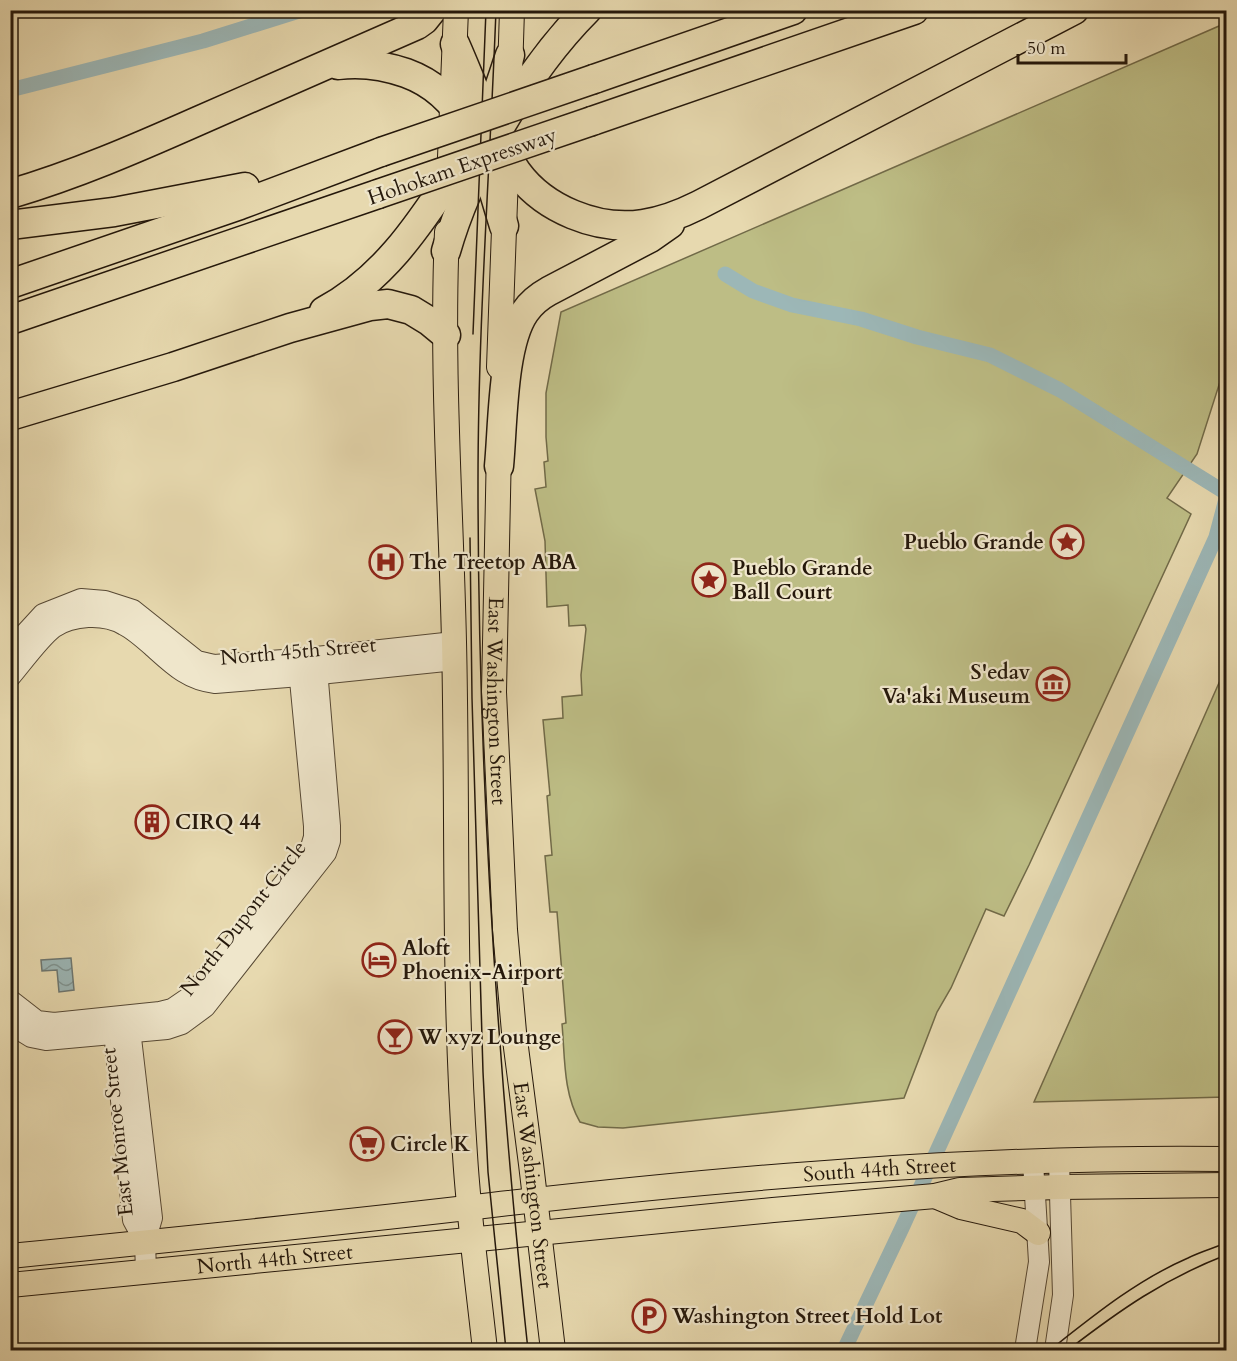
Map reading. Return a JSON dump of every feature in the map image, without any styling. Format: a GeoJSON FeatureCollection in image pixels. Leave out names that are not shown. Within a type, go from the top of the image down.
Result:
{"type":"FeatureCollection","features":[{"type":"Feature","properties":{"kind":"highway"},"geometry":{"type":"LineString","coordinates":[[10,194],[100,162],[321,69],[417,25],[432,10]]}},
{"type":"Feature","properties":{"kind":"highway"},"geometry":{"type":"LineString","coordinates":[[290,328],[329,308],[373,276],[404,245],[433,206],[449,179],[492,137],[553,49],[587,10]]}},
{"type":"Feature","properties":{"kind":"highway","name":"Hohokam Expressway"},"geometry":{"type":"LineString","coordinates":[[10,284],[240,205],[381,152],[793,10]]}},
{"type":"Feature","properties":{"kind":"highway","name":"Hohokam Expressway"},"geometry":{"type":"LineString","coordinates":[[10,320],[914,10]]}},
{"type":"Feature","properties":{"kind":"highway"},"geometry":{"type":"LineString","coordinates":[[321,69],[348,64],[383,66],[423,81],[453,102],[471,130],[492,137],[519,174],[536,191],[562,209],[593,221],[640,224],[666,219],[699,205],[1074,10]]}},
{"type":"Feature","properties":{"kind":"highway"},"geometry":{"type":"LineString","coordinates":[[455,44],[492,137],[504,226]]}},
{"type":"Feature","properties":{"kind":"highway"},"geometry":{"type":"LineString","coordinates":[[446,251],[456,220],[492,137],[510,55]]}},
{"type":"Feature","properties":{"kind":"highway"},"geometry":{"type":"LineString","coordinates":[[10,225],[114,212],[193,198],[381,152]]}},
{"type":"Feature","properties":{"kind":"highway"},"geometry":{"type":"LineString","coordinates":[[500,466],[510,352],[524,313],[536,300],[549,291],[650,238],[699,205]]}},
{"type":"Feature","properties":{"kind":"highway"},"geometry":{"type":"LineString","coordinates":[[10,416],[182,364],[290,328],[370,306],[388,304],[417,313],[446,335]]}},
{"type":"Feature","properties":{"kind":"main road","name":"East Washington Street"},"geometry":{"type":"LineString","coordinates":[[456,10],[446,251],[446,335],[459,987],[464,1153],[485,1350]]}},
{"type":"Feature","properties":{"kind":"main road"},"geometry":{"type":"LineString","coordinates":[[510,55],[512,10]]}},
{"type":"Feature","properties":{"kind":"main road","name":"East Washington Street"},"geometry":{"type":"LineString","coordinates":[[504,226],[498,379],[500,466],[494,692],[502,877],[508,982],[553,1350]]}},
{"type":"Feature","properties":{"kind":"main road","name":"South 44th Street"},"geometry":{"type":"LineString","coordinates":[[535,1200],[675,1185],[897,1167],[1165,1158],[1227,1159]]}},
{"type":"Feature","properties":{"kind":"main road","name":"South 44th Street"},"geometry":{"type":"LineString","coordinates":[[539,1233],[935,1196],[960,1190],[1227,1185]]}},
{"type":"Feature","properties":{"kind":"main road"},"geometry":{"type":"LineString","coordinates":[[935,1196],[961,1207],[1022,1221],[1038,1233]]}},
{"type":"Feature","properties":{"kind":"main road","name":"North 44th Street"},"geometry":{"type":"LineString","coordinates":[[10,1256],[535,1200]]}},
{"type":"Feature","properties":{"kind":"main road","name":"North 44th Street"},"geometry":{"type":"LineString","coordinates":[[10,1285],[539,1233]]}},
{"type":"Feature","properties":{"kind":"street","name":"North 45th Street"},"geometry":{"type":"LineString","coordinates":[[10,650],[43,614],[81,599],[92,599],[119,604],[133,610],[189,655],[205,664],[308,667]]}},
{"type":"Feature","properties":{"kind":"street","name":"North 45th Street"},"geometry":{"type":"LineString","coordinates":[[10,677],[52,629],[82,617],[102,618],[124,625],[146,640],[178,670],[196,680],[215,683],[308,667],[454,651]]}},
{"type":"Feature","properties":{"kind":"street","name":"North Dupont Circle"},"geometry":{"type":"LineString","coordinates":[[10,1000],[37,1021],[54,1023],[167,1029],[183,1024],[198,1014],[326,854],[330,841],[330,826],[308,667]]}},
{"type":"Feature","properties":{"kind":"street","name":"North Dupont Circle"},"geometry":{"type":"LineString","coordinates":[[10,1024],[31,1037],[46,1040],[121,1025]]}},
{"type":"Feature","properties":{"kind":"street","name":"East Monroe Street"},"geometry":{"type":"LineString","coordinates":[[121,1025],[152,1218],[145,1242],[146,1270]]}},
{"type":"Feature","properties":{"kind":"street"},"geometry":{"type":"LineString","coordinates":[[1054,1350],[1061,1320],[1063,1295],[1059,1161]]}},
{"type":"Feature","properties":{"kind":"street"},"geometry":{"type":"LineString","coordinates":[[1024,1350],[1039,1262],[1033,1162]]}},
{"type":"Feature","properties":{"kind":"green space","name":"S'edav Va'aki Museum"},"geometry":{"type":"Polygon","coordinates":[[[1226,23],[1226,363],[1197,454],[1167,498],[1191,514],[1004,916],[986,909],[951,988],[937,1012],[904,1098],[623,1128],[598,1127],[580,1122],[570,1099],[566,1074],[562,1024],[566,1023],[557,912],[550,912],[545,856],[552,855],[547,796],[550,795],[543,720],[563,718],[562,697],[582,695],[581,675],[586,629],[585,625],[569,626],[568,605],[547,607],[545,541],[535,489],[546,487],[544,462],[548,461],[546,393],[561,312],[1226,23]]]}},
{"type":"Feature","properties":{"kind":"green space"},"geometry":{"type":"Polygon","coordinates":[[[1226,667],[1226,1097],[1034,1102],[1226,667]]]}},
{"type":"Feature","properties":{"kind":"water"},"geometry":{"type":"Polygon","coordinates":[[[71,958],[74,990],[59,992],[57,970],[42,971],[41,960],[71,958]]]}},
{"type":"Feature","properties":{"kind":"waterway"},"geometry":{"type":"LineString","coordinates":[[10,90],[203,41],[302,10]]}},
{"type":"Feature","properties":{"kind":"waterway"},"geometry":{"type":"LineString","coordinates":[[725,274],[753,291],[792,305],[861,319],[917,337],[990,355],[1060,390],[1226,493]]}},
{"type":"Feature","properties":{"kind":"waterway"},"geometry":{"type":"LineString","coordinates":[[844,1350],[902,1228],[1216,537],[1226,499]]}},
{"type":"Feature","properties":{"kind":"tram line"},"geometry":{"type":"LineString","coordinates":[[473,334],[486,10]]}},
{"type":"Feature","properties":{"kind":"tram line"},"geometry":{"type":"LineString","coordinates":[[496,10],[482,305],[479,423],[481,700],[491,917],[507,1134],[528,1350]]}},
{"type":"Feature","properties":{"kind":"tram line"},"geometry":{"type":"LineString","coordinates":[[470,538],[472,698],[483,1072],[488,1172],[506,1350]]}},
{"type":"Feature","properties":{"kind":"tram line"},"geometry":{"type":"LineString","coordinates":[[1050,1350],[1116,1300],[1151,1277],[1226,1243]]}},
{"type":"Feature","properties":{"kind":"tram line"},"geometry":{"type":"LineString","coordinates":[[1068,1350],[1143,1296],[1182,1274],[1226,1255]]}},
{"type":"Feature","properties":{"kind":"place","name":"Pueblo Grande"},"geometry":{"type":"Point","coordinates":[1067,542]}},
{"type":"Feature","properties":{"kind":"place","name":"The Treetop ABA"},"geometry":{"type":"Point","coordinates":[386,562]}},
{"type":"Feature","properties":{"kind":"place","name":"Pueblo Grande Ball Court"},"geometry":{"type":"Point","coordinates":[709,580]}},
{"type":"Feature","properties":{"kind":"place","name":"S'edav Va'aki Museum"},"geometry":{"type":"Point","coordinates":[1053,684]}},
{"type":"Feature","properties":{"kind":"place","name":"CIRQ 44"},"geometry":{"type":"Point","coordinates":[152,822]}},
{"type":"Feature","properties":{"kind":"place","name":"Aloft Phoenix-Airport"},"geometry":{"type":"Point","coordinates":[379,960]}},
{"type":"Feature","properties":{"kind":"place","name":"W xyz Lounge"},"geometry":{"type":"Point","coordinates":[395,1037]}},
{"type":"Feature","properties":{"kind":"place","name":"Circle K"},"geometry":{"type":"Point","coordinates":[367,1144]}},
{"type":"Feature","properties":{"kind":"place","name":"Washington Street Hold Lot"},"geometry":{"type":"Point","coordinates":[649,1316]}}]}
